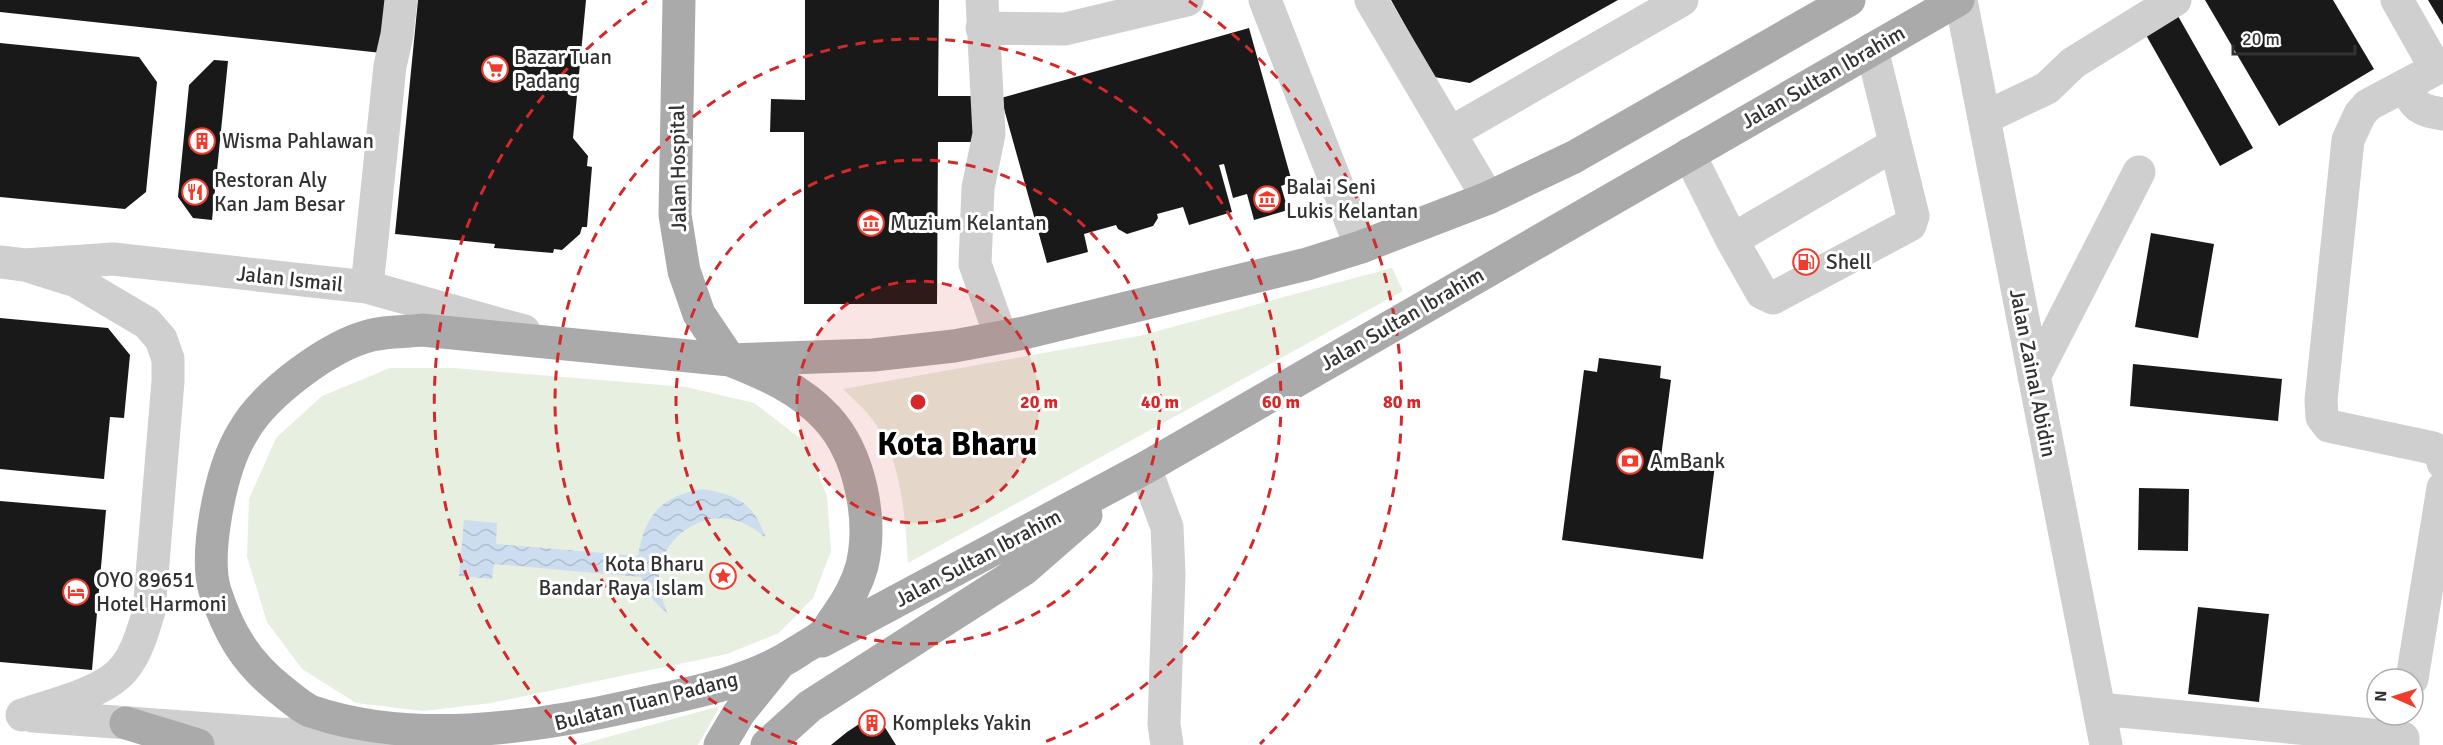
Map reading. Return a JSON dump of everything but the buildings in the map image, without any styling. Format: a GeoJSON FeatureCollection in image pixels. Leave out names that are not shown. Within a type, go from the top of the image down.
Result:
{"type":"FeatureCollection","features":[{"type":"Feature","properties":{"kind":"main road","name":"Jalan Hospital"},"geometry":{"type":"LineString","coordinates":[[679,0],[675,215],[684,271],[699,314],[730,360]]}},
{"type":"Feature","properties":{"kind":"main road"},"geometry":{"type":"LineString","coordinates":[[730,360],[873,355],[1001,337],[1296,267],[1361,247],[1488,198],[1575,157],[1849,0]]}},
{"type":"Feature","properties":{"kind":"main road","name":"Jalan Sultan Ibrahim"},"geometry":{"type":"LineString","coordinates":[[778,665],[1137,472],[1960,0]]}},
{"type":"Feature","properties":{"kind":"main road","name":"Bulatan Tuan Padang"},"geometry":{"type":"LineString","coordinates":[[422,330],[574,345],[730,360],[770,375],[802,395],[829,419],[849,449],[862,486],[866,524],[862,566],[848,600],[824,634],[778,665],[724,685],[537,728],[461,738],[388,737],[344,725],[308,711],[262,674],[230,634],[213,586],[212,535],[222,479],[243,430],[279,389],[327,354],[371,335],[422,330]]}},
{"type":"Feature","properties":{"kind":"main road"},"geometry":{"type":"LineString","coordinates":[[767,745],[810,706],[1024,569],[1137,472]]}},
{"type":"Feature","properties":{"kind":"main road"},"geometry":{"type":"LineString","coordinates":[[720,745],[739,713],[778,665]]}},
{"type":"Feature","properties":{"kind":"main road"},"geometry":{"type":"LineString","coordinates":[[126,723],[198,745]]}},
{"type":"Feature","properties":{"kind":"street"},"geometry":{"type":"LineString","coordinates":[[367,287],[390,66],[401,0]]}},
{"type":"Feature","properties":{"kind":"street"},"geometry":{"type":"LineString","coordinates":[[1001,337],[975,264],[978,188],[989,134],[982,14],[1065,29],[1187,0]]}},
{"type":"Feature","properties":{"kind":"street"},"geometry":{"type":"LineString","coordinates":[[1264,0],[1361,247]]}},
{"type":"Feature","properties":{"kind":"street"},"geometry":{"type":"LineString","coordinates":[[1371,0],[1488,198]]}},
{"type":"Feature","properties":{"kind":"street"},"geometry":{"type":"LineString","coordinates":[[1450,133],[1682,0]]}},
{"type":"Feature","properties":{"kind":"street","name":"Jalan Zainal Abidin"},"geometry":{"type":"LineString","coordinates":[[1960,0],[2106,745]]}},
{"type":"Feature","properties":{"kind":"street"},"geometry":{"type":"LineString","coordinates":[[1984,118],[2047,88],[2073,63],[2175,0]]}},
{"type":"Feature","properties":{"kind":"street"},"geometry":{"type":"LineString","coordinates":[[2397,0],[2439,67],[2368,105],[2360,114],[2348,140],[2321,400],[2322,417],[2329,426],[2343,430],[2433,448],[2442,456],[2443,462]]}},
{"type":"Feature","properties":{"kind":"street"},"geometry":{"type":"LineString","coordinates":[[1689,154],[1732,240],[1762,292],[1773,298],[1910,225],[1913,216],[1872,50]]}},
{"type":"Feature","properties":{"kind":"street"},"geometry":{"type":"LineString","coordinates":[[2406,85],[2411,100],[2419,108],[2443,114]]}},
{"type":"Feature","properties":{"kind":"street"},"geometry":{"type":"LineString","coordinates":[[1732,240],[1894,145]]}},
{"type":"Feature","properties":{"kind":"street"},"geometry":{"type":"LineString","coordinates":[[2034,377],[2139,172]]}},
{"type":"Feature","properties":{"kind":"street","name":"Jalan Ismail"},"geometry":{"type":"LineString","coordinates":[[12,263],[113,258],[367,287],[574,345]]}},
{"type":"Feature","properties":{"kind":"street"},"geometry":{"type":"LineString","coordinates":[[11,714],[102,687],[125,668],[140,641],[148,610],[168,381],[168,359],[161,339],[147,323],[76,281],[12,263]]}},
{"type":"Feature","properties":{"kind":"street"},"geometry":{"type":"LineString","coordinates":[[1137,472],[1167,527],[1169,574],[1164,724],[1167,745]]}},
{"type":"Feature","properties":{"kind":"street"},"geometry":{"type":"LineString","coordinates":[[2414,667],[2443,488]]}},
{"type":"Feature","properties":{"kind":"street"},"geometry":{"type":"LineString","coordinates":[[2099,710],[2404,733]]}},
{"type":"Feature","properties":{"kind":"street"},"geometry":{"type":"LineString","coordinates":[[11,714],[75,732],[126,723],[278,734],[388,737]]}},
{"type":"Feature","properties":{"kind":"green space"},"geometry":{"type":"Polygon","coordinates":[[[1392,268],[1403,291],[908,563],[900,488],[890,451],[872,419],[843,389],[1139,336],[1392,268]]]}},
{"type":"Feature","properties":{"kind":"green space"},"geometry":{"type":"Polygon","coordinates":[[[390,368],[453,368],[686,387],[754,403],[805,442],[827,496],[831,551],[813,598],[779,633],[727,654],[491,703],[423,711],[356,703],[302,669],[267,622],[247,557],[249,499],[276,438],[322,396],[390,368]]]}},
{"type":"Feature","properties":{"kind":"green space"},"geometry":{"type":"Polygon","coordinates":[[[720,706],[698,745],[579,745],[720,706]]]}},
{"type":"Feature","properties":{"kind":"water"},"geometry":{"type":"Polygon","coordinates":[[[702,489],[726,494],[743,503],[756,516],[766,538],[739,522],[716,518],[692,526],[681,534],[672,543],[660,565],[660,588],[668,614],[653,600],[641,577],[494,564],[492,579],[459,576],[464,520],[497,523],[496,544],[638,556],[645,529],[657,510],[675,497],[702,489]]]}},
{"type":"Feature","properties":{"kind":"place","name":"Bazar Tuan Padang"},"geometry":{"type":"Point","coordinates":[495,69]}},
{"type":"Feature","properties":{"kind":"place","name":"Wisma Pahlawan"},"geometry":{"type":"Point","coordinates":[202,141]}},
{"type":"Feature","properties":{"kind":"place","name":"Restoran Aly Kan Jam Besar"},"geometry":{"type":"Point","coordinates":[195,192]}},
{"type":"Feature","properties":{"kind":"place","name":"Balai Seni Lukis Kelantan"},"geometry":{"type":"Point","coordinates":[1267,199]}},
{"type":"Feature","properties":{"kind":"place","name":"Muzium Kelantan"},"geometry":{"type":"Point","coordinates":[871,223]}},
{"type":"Feature","properties":{"kind":"place","name":"Shell"},"geometry":{"type":"Point","coordinates":[1806,262]}},
{"type":"Feature","properties":{"kind":"place","name":"AmBank"},"geometry":{"type":"Point","coordinates":[1630,461]}},
{"type":"Feature","properties":{"kind":"place","name":"Kota Bharu Bandar Raya Islam"},"geometry":{"type":"Point","coordinates":[723,576]}},
{"type":"Feature","properties":{"kind":"place","name":"OYO 89651 Hotel Harmoni"},"geometry":{"type":"Point","coordinates":[76,592]}},
{"type":"Feature","properties":{"kind":"place","name":"Kompleks Yakin"},"geometry":{"type":"Point","coordinates":[872,723]}},
{"type":"Feature","properties":{"kind":"district","name":"Kota Bharu"},"geometry":{"type":"Point","coordinates":[957,444]}}]}
